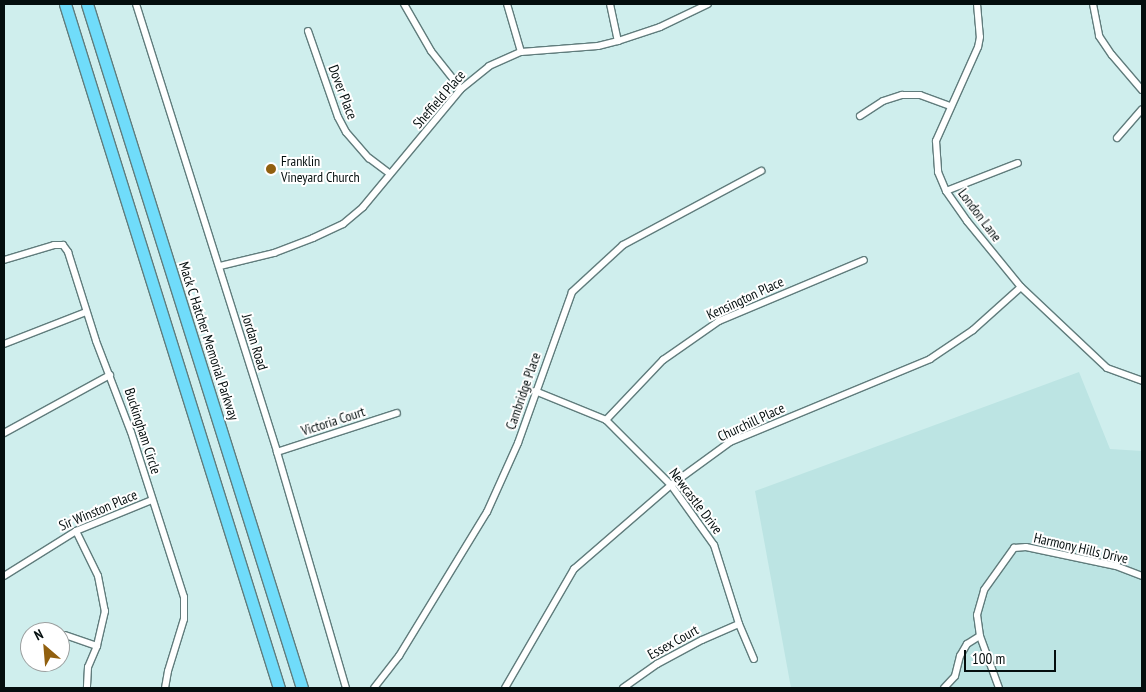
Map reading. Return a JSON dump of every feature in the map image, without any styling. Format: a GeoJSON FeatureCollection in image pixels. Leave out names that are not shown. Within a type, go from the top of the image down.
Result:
{"type":"FeatureCollection","features":[{"type":"Feature","properties":{"kind":"highway"},"geometry":{"type":"LineString","coordinates":[[65,4],[279,688]]}},
{"type":"Feature","properties":{"kind":"highway","name":"Mack C Hatcher Memorial Parkway"},"geometry":{"type":"LineString","coordinates":[[87,4],[302,688]]}},
{"type":"Feature","properties":{"kind":"street","name":"Jordan Road"},"geometry":{"type":"LineString","coordinates":[[136,4],[199,207],[220,266],[346,688]]}},
{"type":"Feature","properties":{"kind":"street"},"geometry":{"type":"LineString","coordinates":[[404,4],[431,51],[461,89]]}},
{"type":"Feature","properties":{"kind":"street"},"geometry":{"type":"LineString","coordinates":[[507,4],[521,52]]}},
{"type":"Feature","properties":{"kind":"street"},"geometry":{"type":"LineString","coordinates":[[610,4],[618,41]]}},
{"type":"Feature","properties":{"kind":"street","name":"Sheffield Place"},"geometry":{"type":"LineString","coordinates":[[220,266],[274,253],[343,224],[364,207],[461,89],[490,66],[521,52],[598,46],[618,41],[660,27],[708,4]]}},
{"type":"Feature","properties":{"kind":"street","name":"London Lane"},"geometry":{"type":"LineString","coordinates":[[977,4],[980,37],[978,47],[936,141],[938,172],[946,191],[988,248],[1021,287],[1107,368],[1142,381]]}},
{"type":"Feature","properties":{"kind":"street"},"geometry":{"type":"LineString","coordinates":[[1092,4],[1099,36],[1112,55],[1142,90]]}},
{"type":"Feature","properties":{"kind":"street","name":"Dover Place"},"geometry":{"type":"LineString","coordinates":[[308,31],[338,116],[346,132],[369,158],[390,174]]}},
{"type":"Feature","properties":{"kind":"street"},"geometry":{"type":"LineString","coordinates":[[860,116],[884,101],[902,95],[920,94],[950,106]]}},
{"type":"Feature","properties":{"kind":"street"},"geometry":{"type":"LineString","coordinates":[[1117,138],[1142,109]]}},
{"type":"Feature","properties":{"kind":"street"},"geometry":{"type":"LineString","coordinates":[[946,191],[1018,163]]}},
{"type":"Feature","properties":{"kind":"street","name":"Cambridge Place"},"geometry":{"type":"LineString","coordinates":[[374,688],[399,656],[487,512],[518,443],[535,391],[572,292],[623,245],[761,171]]}},
{"type":"Feature","properties":{"kind":"street","name":"Buckingham Circle"},"geometry":{"type":"LineString","coordinates":[[4,260],[54,245],[63,245],[68,252],[86,312],[131,432],[184,597],[184,619],[168,671],[165,688]]}},
{"type":"Feature","properties":{"kind":"street","name":"Kensington Place"},"geometry":{"type":"LineString","coordinates":[[606,420],[663,360],[719,321],[864,260]]}},
{"type":"Feature","properties":{"kind":"street","name":"Churchill Place"},"geometry":{"type":"LineString","coordinates":[[505,688],[574,569],[671,485],[730,442],[930,359],[973,330],[1021,287]]}},
{"type":"Feature","properties":{"kind":"street"},"geometry":{"type":"LineString","coordinates":[[4,344],[86,312]]}},
{"type":"Feature","properties":{"kind":"street"},"geometry":{"type":"LineString","coordinates":[[4,433],[110,375]]}},
{"type":"Feature","properties":{"kind":"street","name":"Newcastle Drive"},"geometry":{"type":"LineString","coordinates":[[535,391],[606,420],[671,485],[714,545],[739,624],[754,659]]}},
{"type":"Feature","properties":{"kind":"street","name":"Victoria Court"},"geometry":{"type":"LineString","coordinates":[[277,452],[398,413]]}},
{"type":"Feature","properties":{"kind":"street","name":"Sir Winston Place"},"geometry":{"type":"LineString","coordinates":[[4,576],[76,531],[152,500]]}},
{"type":"Feature","properties":{"kind":"street"},"geometry":{"type":"LineString","coordinates":[[76,531],[98,576],[104,611],[97,646],[88,667],[87,688]]}},
{"type":"Feature","properties":{"kind":"street","name":"Harmony Hills Drive"},"geometry":{"type":"LineString","coordinates":[[980,636],[977,615],[984,590],[1014,548],[1026,547],[1116,566],[1142,576]]}},
{"type":"Feature","properties":{"kind":"street","name":"Essex Court"},"geometry":{"type":"LineString","coordinates":[[623,688],[657,664],[702,640],[739,624]]}},
{"type":"Feature","properties":{"kind":"street"},"geometry":{"type":"LineString","coordinates":[[944,688],[955,676],[960,656],[967,644],[980,636],[999,688]]}},
{"type":"Feature","properties":{"kind":"street"},"geometry":{"type":"LineString","coordinates":[[70,637],[97,646]]}},
{"type":"Feature","properties":{"kind":"shaded area"},"geometry":{"type":"Polygon","coordinates":[[[1079,372],[1110,449],[1142,451],[1142,688],[791,688],[755,491],[1079,372]]]}},
{"type":"Feature","properties":{"kind":"place","name":"Franklin Vineyard Church"},"geometry":{"type":"Point","coordinates":[271,169]}}]}
